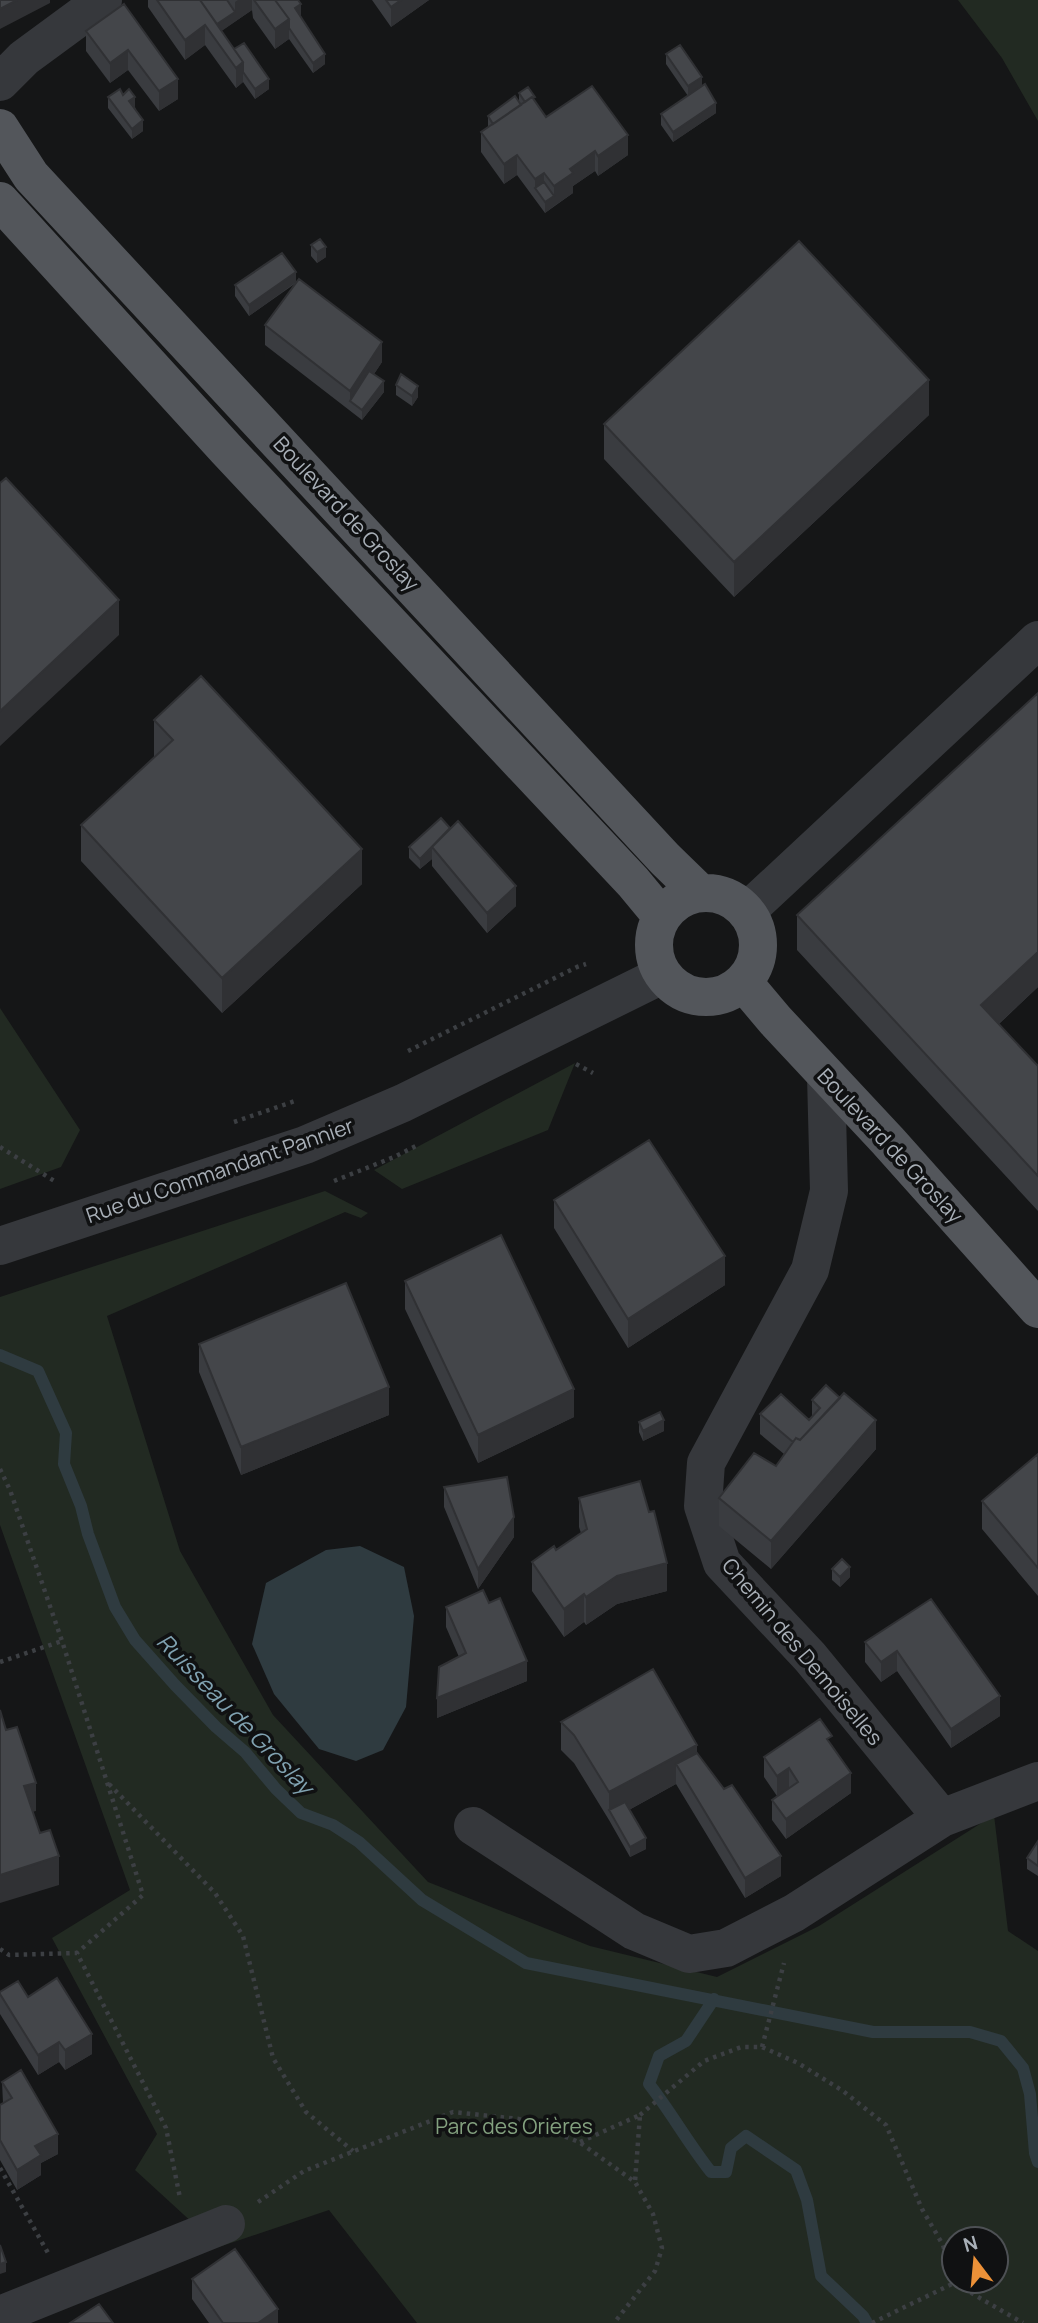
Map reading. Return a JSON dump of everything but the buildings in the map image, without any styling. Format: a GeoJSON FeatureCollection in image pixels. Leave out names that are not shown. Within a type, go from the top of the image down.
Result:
{"type":"FeatureCollection","features":[{"type":"Feature","properties":{"kind":"main road","name":"Boulevard de Groslay"},"geometry":{"type":"LineString","coordinates":[[0,128],[31,176],[657,850],[700,893]]}},
{"type":"Feature","properties":{"kind":"main road","name":"Boulevard de Groslay"},"geometry":{"type":"LineString","coordinates":[[0,201],[226,449],[633,882],[662,917]]}},
{"type":"Feature","properties":{"kind":"main road"},"geometry":{"type":"LineString","coordinates":[[700,893],[718,894],[734,901],[747,912],[758,940],[758,956],[752,970],[732,991],[704,998],[691,996],[678,990],[662,975],[654,946],[655,933],[662,917],[672,906],[685,897],[700,893]]}},
{"type":"Feature","properties":{"kind":"main road","name":"Boulevard de Groslay"},"geometry":{"type":"LineString","coordinates":[[743,982],[1038,1309]]}},
{"type":"Feature","properties":{"kind":"street"},"geometry":{"type":"LineString","coordinates":[[0,82],[24,58],[103,0]]}},
{"type":"Feature","properties":{"kind":"street"},"geometry":{"type":"LineString","coordinates":[[747,912],[1038,640]]}},
{"type":"Feature","properties":{"kind":"street","name":"Rue du Commandant Pannier"},"geometry":{"type":"LineString","coordinates":[[0,1246],[305,1145],[403,1103],[662,975]]}},
{"type":"Feature","properties":{"kind":"street","name":"Chemin des Demoiselles"},"geometry":{"type":"LineString","coordinates":[[826,1076],[830,1191],[810,1270],[706,1463],[704,1506],[722,1563],[810,1657],[942,1818]]}},
{"type":"Feature","properties":{"kind":"street"},"geometry":{"type":"LineString","coordinates":[[473,1826],[634,1931],[689,1954],[726,1948],[794,1913],[942,1818],[1038,1781]]}},
{"type":"Feature","properties":{"kind":"street"},"geometry":{"type":"LineString","coordinates":[[0,2315],[226,2224]]}},
{"type":"Feature","properties":{"kind":"path"},"geometry":{"type":"LineString","coordinates":[[407,1052],[590,963]]}},
{"type":"Feature","properties":{"kind":"path"},"geometry":{"type":"LineString","coordinates":[[228,1124],[307,1097]]}},
{"type":"Feature","properties":{"kind":"path"},"geometry":{"type":"LineString","coordinates":[[0,1147],[56,1182],[45,1185]]}},
{"type":"Feature","properties":{"kind":"path"},"geometry":{"type":"LineString","coordinates":[[0,1469],[10,1490],[62,1641],[144,1895],[77,1952],[9,1955],[0,1949]]}},
{"type":"Feature","properties":{"kind":"path"},"geometry":{"type":"LineString","coordinates":[[0,1662],[62,1641]]}},
{"type":"Feature","properties":{"kind":"path"},"geometry":{"type":"LineString","coordinates":[[108,1783],[215,1893],[243,1936],[273,2058],[306,2112],[353,2151]]}},
{"type":"Feature","properties":{"kind":"path"},"geometry":{"type":"LineString","coordinates":[[77,1952],[166,2128],[188,2240]]}},
{"type":"Feature","properties":{"kind":"path"},"geometry":{"type":"LineString","coordinates":[[762,2047],[782,1975]]}},
{"type":"Feature","properties":{"kind":"path"},"geometry":{"type":"LineString","coordinates":[[579,2142],[640,2115],[704,2061],[741,2047],[762,2047],[798,2063],[843,2091],[886,2125],[922,2209],[940,2240]]}},
{"type":"Feature","properties":{"kind":"path"},"geometry":{"type":"LineString","coordinates":[[226,2224],[304,2171],[453,2112],[519,2119],[579,2142],[635,2182],[653,2214],[662,2248],[655,2271],[614,2323]]}},
{"type":"Feature","properties":{"kind":"path"},"geometry":{"type":"LineString","coordinates":[[635,2182],[640,2115]]}},
{"type":"Feature","properties":{"kind":"path"},"geometry":{"type":"LineString","coordinates":[[0,2168],[56,2266],[66,2289]]}},
{"type":"Feature","properties":{"kind":"path"},"geometry":{"type":"LineString","coordinates":[[872,2323],[940,2290]]}},
{"type":"Feature","properties":{"kind":"path"},"geometry":{"type":"LineString","coordinates":[[975,2295],[1023,2323]]}},
{"type":"Feature","properties":{"kind":"green space"},"geometry":{"type":"Polygon","coordinates":[[[958,0],[1038,0],[1038,121],[1002,58],[958,0]]]}},
{"type":"Feature","properties":{"kind":"green space"},"geometry":{"type":"Polygon","coordinates":[[[0,1008],[80,1130],[61,1167],[0,1189],[0,1008]]]}},
{"type":"Feature","properties":{"kind":"green space"},"geometry":{"type":"Polygon","coordinates":[[[575,1063],[548,1130],[402,1189],[374,1170],[575,1063]]]}},
{"type":"Feature","properties":{"kind":"green space","name":"Parc des Orières"},"geometry":{"type":"Polygon","coordinates":[[[325,1191],[368,1213],[361,1218],[345,1212],[107,1316],[180,1551],[273,1715],[428,1882],[590,1946],[717,1977],[819,1926],[994,1815],[1008,1931],[1038,1951],[1038,2323],[417,2323],[329,2210],[219,2247],[135,2170],[157,2134],[52,1938],[130,1890],[0,1525],[0,1297],[325,1191]]]}},
{"type":"Feature","properties":{"kind":"shaded area"},"geometry":{"type":"Polygon","coordinates":[[[360,1546],[404,1567],[414,1616],[406,1707],[383,1750],[356,1761],[319,1749],[274,1694],[252,1644],[266,1583],[326,1550],[360,1546]]]}},
{"type":"Feature","properties":{"kind":"waterway","name":"Ruisseau de Groslay"},"geometry":{"type":"LineString","coordinates":[[0,1355],[38,1371],[66,1433],[64,1464],[81,1506],[88,1534],[115,1607],[135,1640],[175,1685],[245,1752],[276,1789],[301,1813],[333,1825],[359,1842],[422,1900],[526,1963],[873,2032],[970,2032],[1001,2041],[1023,2068],[1030,2094],[1038,2162]]}},
{"type":"Feature","properties":{"kind":"waterway","name":"Ruisseau de Groslay"},"geometry":{"type":"LineString","coordinates":[[714,1999],[686,2041],[659,2056],[649,2084],[711,2172],[726,2172],[731,2148],[746,2136],[796,2170],[807,2200],[821,2276],[867,2323]]}}]}
